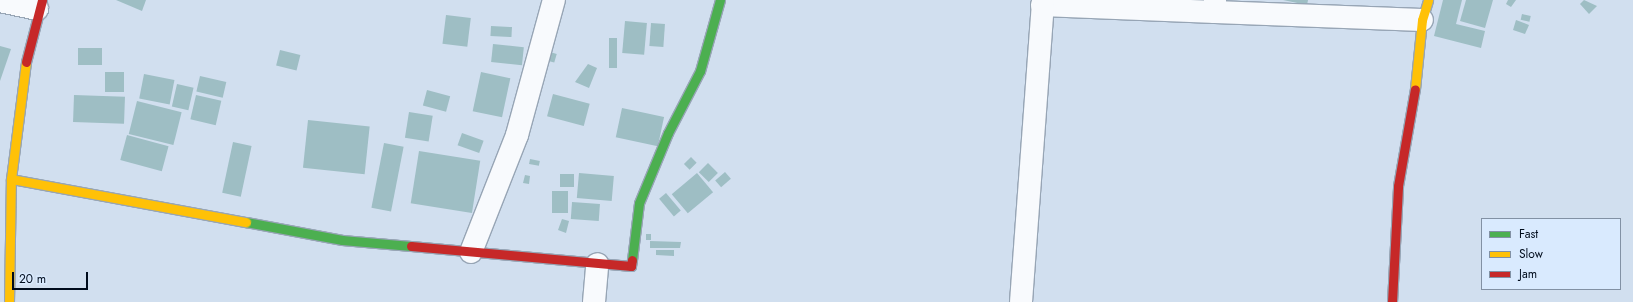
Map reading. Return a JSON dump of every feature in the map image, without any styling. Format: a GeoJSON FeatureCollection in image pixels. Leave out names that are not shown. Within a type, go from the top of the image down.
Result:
{"type":"FeatureCollection","features":[{"type":"Feature","properties":{"kind":"street"},"geometry":{"type":"LineString","coordinates":[[471,252],[517,135],[554,0]]}},
{"type":"Feature","properties":{"kind":"street"},"geometry":{"type":"LineString","coordinates":[[11,179],[342,240],[631,266],[639,203],[668,133],[700,71],[720,0]]}},
{"type":"Feature","properties":{"kind":"street"},"geometry":{"type":"LineString","coordinates":[[1392,302],[1398,186],[1420,61],[1422,20],[1428,0]]}},
{"type":"Feature","properties":{"kind":"street"},"geometry":{"type":"LineString","coordinates":[[0,1],[39,4],[27,55],[11,179],[9,302]]}},
{"type":"Feature","properties":{"kind":"street"},"geometry":{"type":"LineString","coordinates":[[1021,302],[1043,2],[1215,6],[1422,20]]}},
{"type":"Feature","properties":{"kind":"street"},"geometry":{"type":"LineString","coordinates":[[594,302],[598,264]]}},
{"type":"Feature","properties":{"kind":"building"},"geometry":{"type":"Polygon","coordinates":[[[116,0],[146,0],[142,11],[116,0]]]}},
{"type":"Feature","properties":{"kind":"building"},"geometry":{"type":"Polygon","coordinates":[[[1283,0],[1308,0],[1307,5],[1283,0]]]}},
{"type":"Feature","properties":{"kind":"building"},"geometry":{"type":"Polygon","coordinates":[[[1443,0],[1462,0],[1456,24],[1485,31],[1481,48],[1434,36],[1443,0]]]}},
{"type":"Feature","properties":{"kind":"building"},"geometry":{"type":"Polygon","coordinates":[[[1466,0],[1493,0],[1485,28],[1460,21],[1466,0]]]}},
{"type":"Feature","properties":{"kind":"building"},"geometry":{"type":"Polygon","coordinates":[[[1508,0],[1516,0],[1511,7],[1506,4],[1508,0]]]}},
{"type":"Feature","properties":{"kind":"building"},"geometry":{"type":"Polygon","coordinates":[[[1584,0],[1597,6],[1589,14],[1580,4],[1584,0]]]}},
{"type":"Feature","properties":{"kind":"building"},"geometry":{"type":"Polygon","coordinates":[[[1522,14],[1531,16],[1529,22],[1521,20],[1522,14]]]}},
{"type":"Feature","properties":{"kind":"building"},"geometry":{"type":"Polygon","coordinates":[[[446,15],[471,18],[467,47],[442,44],[446,15]]]}},
{"type":"Feature","properties":{"kind":"building"},"geometry":{"type":"Polygon","coordinates":[[[1516,20],[1529,25],[1525,34],[1513,30],[1516,20]]]}},
{"type":"Feature","properties":{"kind":"building"},"geometry":{"type":"Polygon","coordinates":[[[625,21],[647,23],[644,55],[622,53],[625,21]]]}},
{"type":"Feature","properties":{"kind":"building"},"geometry":{"type":"Polygon","coordinates":[[[651,23],[665,24],[663,47],[649,46],[651,23]]]}},
{"type":"Feature","properties":{"kind":"building"},"geometry":{"type":"Polygon","coordinates":[[[491,26],[512,27],[511,37],[490,36],[491,26]]]}},
{"type":"Feature","properties":{"kind":"building"},"geometry":{"type":"Polygon","coordinates":[[[609,38],[617,38],[617,68],[609,68],[609,38]]]}},
{"type":"Feature","properties":{"kind":"building"},"geometry":{"type":"Polygon","coordinates":[[[493,44],[524,47],[522,65],[491,62],[493,44]]]}},
{"type":"Feature","properties":{"kind":"building"},"geometry":{"type":"Polygon","coordinates":[[[0,46],[11,49],[0,81],[0,46]]]}},
{"type":"Feature","properties":{"kind":"building"},"geometry":{"type":"Polygon","coordinates":[[[78,48],[102,48],[102,65],[78,65],[78,48]]]}},
{"type":"Feature","properties":{"kind":"building"},"geometry":{"type":"Polygon","coordinates":[[[280,50],[300,55],[297,71],[276,66],[280,50]]]}},
{"type":"Feature","properties":{"kind":"building"},"geometry":{"type":"Polygon","coordinates":[[[550,52],[557,54],[554,63],[548,61],[550,52]]]}},
{"type":"Feature","properties":{"kind":"building"},"geometry":{"type":"Polygon","coordinates":[[[588,64],[597,68],[589,88],[575,82],[588,64]]]}},
{"type":"Feature","properties":{"kind":"building"},"geometry":{"type":"Polygon","coordinates":[[[105,72],[124,72],[124,92],[105,92],[105,72]]]}},
{"type":"Feature","properties":{"kind":"building"},"geometry":{"type":"Polygon","coordinates":[[[481,72],[510,78],[502,117],[473,111],[481,72]]]}},
{"type":"Feature","properties":{"kind":"building"},"geometry":{"type":"Polygon","coordinates":[[[144,74],[174,80],[170,104],[139,99],[144,74]]]}},
{"type":"Feature","properties":{"kind":"building"},"geometry":{"type":"Polygon","coordinates":[[[200,76],[226,82],[223,98],[196,92],[200,76]]]}},
{"type":"Feature","properties":{"kind":"building"},"geometry":{"type":"Polygon","coordinates":[[[177,84],[194,88],[188,110],[172,106],[177,84]]]}},
{"type":"Feature","properties":{"kind":"building"},"geometry":{"type":"Polygon","coordinates":[[[427,90],[450,96],[446,112],[423,105],[427,90]]]}},
{"type":"Feature","properties":{"kind":"building"},"geometry":{"type":"Polygon","coordinates":[[[553,94],[590,104],[584,126],[547,116],[553,94]]]}},
{"type":"Feature","properties":{"kind":"building"},"geometry":{"type":"Polygon","coordinates":[[[74,95],[125,97],[124,124],[73,122],[74,95]]]}},
{"type":"Feature","properties":{"kind":"building"},"geometry":{"type":"Polygon","coordinates":[[[196,95],[221,101],[216,125],[190,119],[196,95]]]}},
{"type":"Feature","properties":{"kind":"building"},"geometry":{"type":"Polygon","coordinates":[[[137,101],[182,112],[173,145],[129,134],[137,101]]]}},
{"type":"Feature","properties":{"kind":"building"},"geometry":{"type":"Polygon","coordinates":[[[622,108],[664,117],[658,146],[616,137],[622,108]]]}},
{"type":"Feature","properties":{"kind":"building"},"geometry":{"type":"Polygon","coordinates":[[[409,112],[433,116],[429,141],[405,138],[409,112]]]}},
{"type":"Feature","properties":{"kind":"building"},"geometry":{"type":"Polygon","coordinates":[[[308,120],[370,126],[365,174],[303,168],[308,120]]]}},
{"type":"Feature","properties":{"kind":"building"},"geometry":{"type":"Polygon","coordinates":[[[462,133],[484,141],[479,153],[458,145],[462,133]]]}},
{"type":"Feature","properties":{"kind":"building"},"geometry":{"type":"Polygon","coordinates":[[[127,135],[169,146],[162,171],[120,160],[127,135]]]}},
{"type":"Feature","properties":{"kind":"building"},"geometry":{"type":"Polygon","coordinates":[[[233,142],[252,146],[241,197],[222,193],[233,142]]]}},
{"type":"Feature","properties":{"kind":"building"},"geometry":{"type":"Polygon","coordinates":[[[384,143],[404,147],[391,212],[371,208],[384,143]]]}},
{"type":"Feature","properties":{"kind":"building"},"geometry":{"type":"Polygon","coordinates":[[[419,151],[480,161],[472,213],[411,203],[419,151]]]}},
{"type":"Feature","properties":{"kind":"building"},"geometry":{"type":"Polygon","coordinates":[[[691,157],[697,163],[690,170],[684,164],[691,157]]]}},
{"type":"Feature","properties":{"kind":"building"},"geometry":{"type":"Polygon","coordinates":[[[530,159],[540,161],[539,166],[529,164],[530,159]]]}},
{"type":"Feature","properties":{"kind":"building"},"geometry":{"type":"Polygon","coordinates":[[[708,163],[718,173],[709,182],[699,172],[708,163]]]}},
{"type":"Feature","properties":{"kind":"building"},"geometry":{"type":"Polygon","coordinates":[[[725,172],[731,179],[721,187],[715,181],[725,172]]]}},
{"type":"Feature","properties":{"kind":"building"},"geometry":{"type":"Polygon","coordinates":[[[579,173],[614,176],[612,201],[577,198],[579,173]]]}},
{"type":"Feature","properties":{"kind":"building"},"geometry":{"type":"Polygon","coordinates":[[[697,173],[713,192],[688,213],[672,194],[697,173]]]}},
{"type":"Feature","properties":{"kind":"building"},"geometry":{"type":"Polygon","coordinates":[[[560,174],[574,174],[574,187],[560,187],[560,174]]]}},
{"type":"Feature","properties":{"kind":"building"},"geometry":{"type":"Polygon","coordinates":[[[525,175],[530,176],[529,184],[523,183],[525,175]]]}},
{"type":"Feature","properties":{"kind":"building"},"geometry":{"type":"Polygon","coordinates":[[[552,191],[568,191],[568,213],[552,213],[552,191]]]}},
{"type":"Feature","properties":{"kind":"building"},"geometry":{"type":"Polygon","coordinates":[[[666,193],[681,211],[674,216],[659,199],[666,193]]]}},
{"type":"Feature","properties":{"kind":"building"},"geometry":{"type":"Polygon","coordinates":[[[572,202],[600,204],[599,221],[571,219],[572,202]]]}},
{"type":"Feature","properties":{"kind":"building"},"geometry":{"type":"Polygon","coordinates":[[[562,219],[569,221],[566,233],[558,230],[562,219]]]}},
{"type":"Feature","properties":{"kind":"building"},"geometry":{"type":"Polygon","coordinates":[[[646,234],[651,234],[651,240],[646,240],[646,234]]]}},
{"type":"Feature","properties":{"kind":"building"},"geometry":{"type":"Polygon","coordinates":[[[650,241],[681,242],[680,248],[650,248],[650,241]]]}},
{"type":"Feature","properties":{"kind":"building"},"geometry":{"type":"Polygon","coordinates":[[[656,250],[674,250],[674,256],[656,255],[656,250]]]}},
{"type":"Feature","properties":{"kind":"traffic: fast"},"geometry":{"type":"LineString","coordinates":[[632,260],[639,203],[668,133],[700,71],[720,0]]}},
{"type":"Feature","properties":{"kind":"traffic: fast"},"geometry":{"type":"LineString","coordinates":[[246,222],[342,240],[411,246]]}},
{"type":"Feature","properties":{"kind":"traffic: slow"},"geometry":{"type":"LineString","coordinates":[[1415,89],[1422,20],[1428,0]]}},
{"type":"Feature","properties":{"kind":"traffic: slow"},"geometry":{"type":"LineString","coordinates":[[9,302],[11,179],[26,62]]}},
{"type":"Feature","properties":{"kind":"traffic: slow"},"geometry":{"type":"LineString","coordinates":[[11,179],[246,222]]}},
{"type":"Feature","properties":{"kind":"traffic: jam"},"geometry":{"type":"LineString","coordinates":[[26,62],[42,0]]}},
{"type":"Feature","properties":{"kind":"traffic: jam"},"geometry":{"type":"LineString","coordinates":[[1392,302],[1398,186],[1415,89]]}},
{"type":"Feature","properties":{"kind":"traffic: jam"},"geometry":{"type":"LineString","coordinates":[[411,246],[631,266],[632,260]]}}]}
